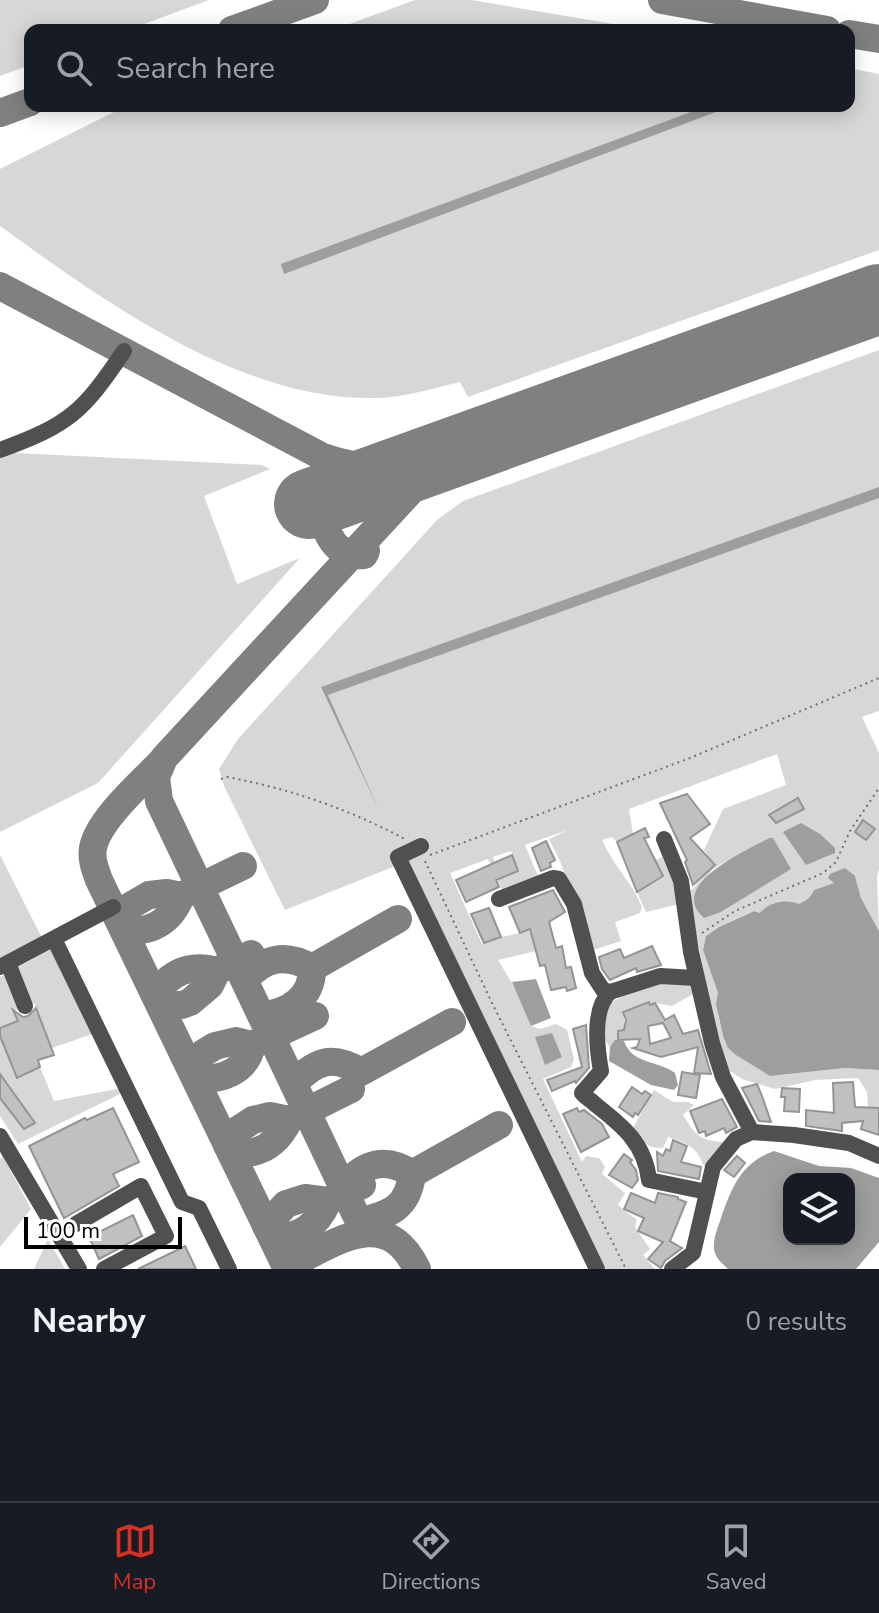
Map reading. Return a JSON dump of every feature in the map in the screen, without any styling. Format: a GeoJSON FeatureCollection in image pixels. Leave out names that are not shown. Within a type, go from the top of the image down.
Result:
{"type":"FeatureCollection","features":[{"type":"Feature","properties":{"kind":"street"},"geometry":{"type":"LineString","coordinates":[[0,450],[43,435],[69,419],[100,386],[124,351]]}},
{"type":"Feature","properties":{"kind":"street"},"geometry":{"type":"LineString","coordinates":[[664,839],[681,881],[696,978],[723,1077],[752,1132]]}},
{"type":"Feature","properties":{"kind":"street"},"geometry":{"type":"LineString","coordinates":[[421,846],[398,857],[597,1269]]}},
{"type":"Feature","properties":{"kind":"street"},"geometry":{"type":"LineString","coordinates":[[499,899],[553,878],[559,879],[574,904],[592,973],[603,990],[610,992],[660,976],[696,978]]}},
{"type":"Feature","properties":{"kind":"street"},"geometry":{"type":"LineString","coordinates":[[25,1006],[4,965],[113,907]]}},
{"type":"Feature","properties":{"kind":"street"},"geometry":{"type":"LineString","coordinates":[[52,940],[182,1202],[199,1208],[229,1269]]}},
{"type":"Feature","properties":{"kind":"street"},"geometry":{"type":"LineString","coordinates":[[610,992],[599,1009],[601,1071],[582,1093],[642,1149],[649,1180],[707,1192]]}},
{"type":"Feature","properties":{"kind":"street"},"geometry":{"type":"LineString","coordinates":[[672,1269],[693,1253],[713,1167],[736,1139],[752,1132],[794,1135],[849,1143],[879,1156]]}},
{"type":"Feature","properties":{"kind":"street"},"geometry":{"type":"LineString","coordinates":[[0,1136],[79,1269]]}},
{"type":"Feature","properties":{"kind":"street"},"geometry":{"type":"LineString","coordinates":[[76,1224],[141,1186],[166,1236],[104,1269]]}},
{"type":"Feature","properties":{"kind":"path"},"geometry":{"type":"LineString","coordinates":[[221,779],[227,777],[283,789],[341,807],[421,846],[445,850]]}},
{"type":"Feature","properties":{"kind":"path"},"geometry":{"type":"LineString","coordinates":[[703,932],[735,911],[823,873],[836,862],[850,831],[879,788]]}},
{"type":"Feature","properties":{"kind":"shaded area"},"geometry":{"type":"Polygon","coordinates":[[[0,0],[209,0],[144,24],[24,24],[24,67],[0,76],[0,0]]]}},
{"type":"Feature","properties":{"kind":"shaded area"},"geometry":{"type":"Polygon","coordinates":[[[415,0],[471,0],[613,24],[349,24],[415,0]]]}},
{"type":"Feature","properties":{"kind":"shaded area"},"geometry":{"type":"Polygon","coordinates":[[[855,69],[879,74],[879,250],[468,397],[460,382],[387,398],[325,395],[275,383],[225,365],[177,342],[84,285],[0,226],[0,169],[114,112],[855,112],[855,69]]]}},
{"type":"Feature","properties":{"kind":"shaded area"},"geometry":{"type":"Polygon","coordinates":[[[691,112],[716,112],[284,274],[281,264],[691,112]]]}},
{"type":"Feature","properties":{"kind":"shaded area"},"geometry":{"type":"Polygon","coordinates":[[[879,350],[879,711],[862,717],[879,753],[879,931],[861,898],[855,876],[814,890],[812,896],[799,904],[784,901],[761,913],[753,911],[719,927],[706,936],[703,950],[718,993],[718,1015],[723,1036],[770,1076],[845,1068],[879,1070],[879,1108],[868,1107],[867,1092],[858,1078],[815,1080],[775,1089],[742,1079],[728,1070],[713,1024],[689,893],[714,865],[704,850],[723,809],[786,785],[777,754],[629,809],[633,834],[617,842],[612,837],[602,840],[642,907],[640,913],[615,922],[621,941],[593,950],[549,839],[568,830],[525,845],[538,876],[503,892],[488,859],[450,873],[482,944],[530,931],[536,951],[498,960],[524,1003],[531,1026],[540,1029],[556,1024],[567,1030],[574,1059],[571,1067],[543,1079],[582,1162],[586,1156],[599,1158],[605,1167],[602,1174],[625,1193],[618,1205],[637,1220],[635,1227],[650,1249],[643,1255],[655,1269],[606,1269],[408,861],[285,910],[224,786],[219,769],[238,739],[437,520],[463,501],[879,350]],[[773,838],[714,868],[698,887],[721,912],[742,899],[773,838]],[[511,851],[493,857],[500,878],[518,871],[511,851]]]}},
{"type":"Feature","properties":{"kind":"shaded area"},"geometry":{"type":"Polygon","coordinates":[[[15,453],[262,465],[270,469],[204,496],[237,584],[300,558],[98,783],[0,832],[0,457],[15,453]]]}},
{"type":"Feature","properties":{"kind":"shaded area"},"geometry":{"type":"Polygon","coordinates":[[[879,487],[879,498],[328,695],[379,810],[321,687],[879,487]]]}},
{"type":"Feature","properties":{"kind":"shaded area"},"geometry":{"type":"Polygon","coordinates":[[[801,823],[820,834],[835,848],[835,853],[806,865],[783,832],[801,823]]]}},
{"type":"Feature","properties":{"kind":"shaded area"},"geometry":{"type":"Polygon","coordinates":[[[773,838],[791,869],[721,912],[704,918],[695,906],[695,893],[702,881],[729,860],[773,838]]]}},
{"type":"Feature","properties":{"kind":"shaded area"},"geometry":{"type":"Polygon","coordinates":[[[0,855],[43,940],[0,962],[0,855]]]}},
{"type":"Feature","properties":{"kind":"shaded area"},"geometry":{"type":"Polygon","coordinates":[[[662,857],[681,902],[646,912],[637,892],[663,877],[655,860],[662,857]]]}},
{"type":"Feature","properties":{"kind":"shaded area"},"geometry":{"type":"Polygon","coordinates":[[[845,868],[855,876],[861,898],[879,931],[879,1070],[845,1068],[770,1076],[728,1048],[716,1004],[718,993],[703,950],[706,936],[754,911],[760,913],[773,904],[789,901],[799,904],[814,890],[834,883],[828,878],[830,874],[845,868]]]}},
{"type":"Feature","properties":{"kind":"shaded area"},"geometry":{"type":"Polygon","coordinates":[[[53,948],[95,1033],[52,1048],[34,1003],[14,1010],[18,1021],[0,1028],[0,977],[53,948]]]}},
{"type":"Feature","properties":{"kind":"shaded area"},"geometry":{"type":"Polygon","coordinates":[[[536,979],[551,1018],[531,1026],[512,982],[536,979]]]}},
{"type":"Feature","properties":{"kind":"shaded area"},"geometry":{"type":"Polygon","coordinates":[[[669,982],[691,985],[693,994],[672,1006],[650,1005],[649,1002],[624,1012],[624,1030],[618,1031],[618,1040],[610,1047],[604,1039],[606,1006],[632,990],[669,982]]]}},
{"type":"Feature","properties":{"kind":"shaded area"},"geometry":{"type":"Polygon","coordinates":[[[552,1033],[562,1057],[545,1065],[535,1037],[552,1033]]]}},
{"type":"Feature","properties":{"kind":"shaded area"},"geometry":{"type":"Polygon","coordinates":[[[0,1036],[17,1077],[40,1067],[54,1101],[122,1088],[124,1092],[18,1144],[0,1116],[0,1036]]]}},
{"type":"Feature","properties":{"kind":"shaded area"},"geometry":{"type":"Polygon","coordinates":[[[615,1040],[624,1041],[639,1058],[675,1073],[678,1085],[674,1090],[651,1085],[609,1061],[610,1047],[615,1040]]]}},
{"type":"Feature","properties":{"kind":"shaded area"},"geometry":{"type":"Polygon","coordinates":[[[654,1090],[673,1102],[694,1105],[683,1115],[700,1137],[727,1142],[708,1169],[699,1155],[684,1143],[668,1137],[663,1148],[653,1147],[632,1130],[654,1090]]]}},
{"type":"Feature","properties":{"kind":"shaded area"},"geometry":{"type":"Polygon","coordinates":[[[774,1151],[819,1166],[851,1168],[879,1178],[879,1242],[856,1269],[728,1269],[715,1252],[714,1241],[729,1196],[739,1177],[753,1162],[774,1151]]]}},
{"type":"Feature","properties":{"kind":"shaded area"},"geometry":{"type":"Polygon","coordinates":[[[3,1156],[31,1209],[0,1247],[0,1159],[3,1156]]]}},
{"type":"Feature","properties":{"kind":"shaded area"},"geometry":{"type":"Polygon","coordinates":[[[48,1239],[65,1269],[34,1269],[48,1239]]]}},
{"type":"Feature","properties":{"kind":"building"},"geometry":{"type":"Polygon","coordinates":[[[687,794],[710,824],[690,838],[715,865],[693,885],[685,862],[687,860],[660,803],[687,794]]]}},
{"type":"Feature","properties":{"kind":"building"},"geometry":{"type":"Polygon","coordinates":[[[798,798],[804,809],[776,823],[769,815],[798,798]]]}},
{"type":"Feature","properties":{"kind":"building"},"geometry":{"type":"Polygon","coordinates":[[[863,820],[875,829],[866,840],[855,832],[863,820]]]}},
{"type":"Feature","properties":{"kind":"building"},"geometry":{"type":"Polygon","coordinates":[[[645,828],[649,837],[644,838],[663,876],[637,892],[617,842],[645,828]]]}},
{"type":"Feature","properties":{"kind":"building"},"geometry":{"type":"Polygon","coordinates":[[[546,841],[555,860],[550,863],[551,867],[541,871],[532,848],[546,841]]]}},
{"type":"Feature","properties":{"kind":"building"},"geometry":{"type":"Polygon","coordinates":[[[512,855],[518,871],[496,880],[499,887],[466,902],[456,880],[512,855]]]}},
{"type":"Feature","properties":{"kind":"building"},"geometry":{"type":"Polygon","coordinates":[[[553,890],[565,912],[549,922],[556,948],[562,946],[566,968],[571,967],[576,988],[567,991],[566,987],[551,990],[545,965],[540,966],[530,929],[520,933],[509,907],[553,890]]]}},
{"type":"Feature","properties":{"kind":"building"},"geometry":{"type":"Polygon","coordinates":[[[489,908],[501,937],[484,943],[471,914],[489,908]]]}},
{"type":"Feature","properties":{"kind":"building"},"geometry":{"type":"Polygon","coordinates":[[[652,946],[661,965],[637,972],[636,968],[610,980],[602,969],[599,957],[620,949],[624,958],[652,946]]]}},
{"type":"Feature","properties":{"kind":"building"},"geometry":{"type":"Polygon","coordinates":[[[649,1002],[650,1005],[655,1003],[665,1020],[674,1015],[683,1034],[698,1030],[711,1074],[694,1073],[698,1047],[661,1057],[633,1048],[637,1047],[640,1039],[618,1040],[618,1031],[624,1030],[626,1020],[623,1012],[649,1002]],[[663,1023],[648,1026],[650,1044],[671,1038],[663,1023]]]}},
{"type":"Feature","properties":{"kind":"building"},"geometry":{"type":"Polygon","coordinates":[[[36,1008],[54,1055],[38,1060],[40,1067],[17,1078],[0,1036],[0,1028],[18,1021],[13,1010],[23,1017],[36,1008]]]}},
{"type":"Feature","properties":{"kind":"building"},"geometry":{"type":"Polygon","coordinates":[[[586,1025],[589,1068],[576,1083],[552,1091],[547,1080],[582,1067],[573,1029],[586,1025]]]}},
{"type":"Feature","properties":{"kind":"building"},"geometry":{"type":"Polygon","coordinates":[[[682,1072],[700,1075],[696,1098],[678,1095],[682,1072]]]}},
{"type":"Feature","properties":{"kind":"building"},"geometry":{"type":"Polygon","coordinates":[[[0,1074],[35,1123],[24,1129],[0,1098],[0,1074]]]}},
{"type":"Feature","properties":{"kind":"building"},"geometry":{"type":"Polygon","coordinates":[[[853,1082],[855,1107],[879,1108],[879,1135],[861,1129],[863,1121],[842,1123],[842,1131],[806,1126],[806,1110],[834,1113],[833,1083],[853,1082]]]}},
{"type":"Feature","properties":{"kind":"building"},"geometry":{"type":"Polygon","coordinates":[[[757,1084],[771,1122],[759,1121],[742,1088],[757,1084]]]}},
{"type":"Feature","properties":{"kind":"building"},"geometry":{"type":"Polygon","coordinates":[[[632,1087],[642,1094],[645,1091],[651,1095],[638,1115],[635,1113],[633,1117],[619,1107],[632,1087]]]}},
{"type":"Feature","properties":{"kind":"building"},"geometry":{"type":"Polygon","coordinates":[[[782,1088],[800,1089],[799,1112],[784,1111],[782,1088]]]}},
{"type":"Feature","properties":{"kind":"building"},"geometry":{"type":"Polygon","coordinates":[[[722,1099],[737,1127],[726,1133],[724,1128],[706,1136],[705,1131],[699,1133],[690,1111],[722,1099]]]}},
{"type":"Feature","properties":{"kind":"building"},"geometry":{"type":"Polygon","coordinates":[[[113,1108],[139,1162],[113,1174],[119,1186],[64,1218],[29,1146],[85,1118],[87,1120],[113,1108]]]}},
{"type":"Feature","properties":{"kind":"building"},"geometry":{"type":"Polygon","coordinates":[[[577,1108],[602,1124],[609,1137],[581,1152],[563,1114],[577,1108]]]}},
{"type":"Feature","properties":{"kind":"building"},"geometry":{"type":"Polygon","coordinates":[[[673,1140],[687,1146],[681,1162],[701,1167],[699,1179],[658,1171],[657,1152],[663,1156],[666,1149],[670,1151],[673,1140]]]}},
{"type":"Feature","properties":{"kind":"building"},"geometry":{"type":"Polygon","coordinates":[[[624,1154],[632,1160],[630,1162],[636,1170],[638,1180],[632,1188],[609,1175],[624,1154]]]}},
{"type":"Feature","properties":{"kind":"building"},"geometry":{"type":"Polygon","coordinates":[[[737,1156],[745,1163],[734,1177],[724,1170],[737,1156]]]}},
{"type":"Feature","properties":{"kind":"building"},"geometry":{"type":"Polygon","coordinates":[[[631,1193],[655,1203],[658,1193],[686,1202],[670,1241],[682,1248],[661,1268],[648,1259],[663,1242],[638,1231],[644,1218],[624,1209],[631,1193]]]}},
{"type":"Feature","properties":{"kind":"building"},"geometry":{"type":"Polygon","coordinates":[[[133,1215],[142,1236],[99,1259],[89,1237],[133,1215]]]}},
{"type":"Feature","properties":{"kind":"building"},"geometry":{"type":"Polygon","coordinates":[[[185,1246],[196,1269],[138,1269],[167,1255],[185,1246]]]}},
{"type":"Feature","properties":{"kind":"taxiway"},"geometry":{"type":"LineString","coordinates":[[249,24],[315,0]]}},
{"type":"Feature","properties":{"kind":"taxiway"},"geometry":{"type":"LineString","coordinates":[[662,0],[794,24]]}},
{"type":"Feature","properties":{"kind":"taxiway"},"geometry":{"type":"LineString","coordinates":[[855,35],[879,39]]}},
{"type":"Feature","properties":{"kind":"taxiway"},"geometry":{"type":"LineString","coordinates":[[0,113],[24,104]]}},
{"type":"Feature","properties":{"kind":"taxiway"},"geometry":{"type":"LineString","coordinates":[[0,286],[323,457],[356,466],[385,467],[446,453]]}},
{"type":"Feature","properties":{"kind":"taxiway"},"geometry":{"type":"LineString","coordinates":[[364,1232],[159,801],[156,777],[164,758],[409,493],[434,469],[470,446]]}},
{"type":"Feature","properties":{"kind":"taxiway"},"geometry":{"type":"LineString","coordinates":[[316,501],[326,530],[337,546],[353,555],[364,555],[366,551]]}},
{"type":"Feature","properties":{"kind":"taxiway"},"geometry":{"type":"LineString","coordinates":[[161,762],[121,802],[103,826],[93,848],[94,864],[287,1269]]}},
{"type":"Feature","properties":{"kind":"taxiway"},"geometry":{"type":"LineString","coordinates":[[120,922],[130,906],[149,895],[167,893],[181,896],[243,866]]}},
{"type":"Feature","properties":{"kind":"taxiway"},"geometry":{"type":"LineString","coordinates":[[124,930],[143,930],[159,924],[172,912],[181,896]]}},
{"type":"Feature","properties":{"kind":"taxiway"},"geometry":{"type":"LineString","coordinates":[[245,980],[260,966],[276,960],[293,960],[312,968],[398,919]]}},
{"type":"Feature","properties":{"kind":"taxiway"},"geometry":{"type":"LineString","coordinates":[[160,1005],[190,1002],[210,985],[217,971],[251,954]]}},
{"type":"Feature","properties":{"kind":"taxiway"},"geometry":{"type":"LineString","coordinates":[[155,994],[182,971],[198,968],[217,971]]}},
{"type":"Feature","properties":{"kind":"taxiway"},"geometry":{"type":"LineString","coordinates":[[261,1015],[280,1011],[297,1002],[308,987],[312,968]]}},
{"type":"Feature","properties":{"kind":"taxiway"},"geometry":{"type":"LineString","coordinates":[[191,1069],[202,1054],[215,1046],[236,1041],[252,1045],[315,1016]]}},
{"type":"Feature","properties":{"kind":"taxiway"},"geometry":{"type":"LineString","coordinates":[[294,1083],[310,1069],[325,1062],[341,1063],[361,1072],[452,1022]]}},
{"type":"Feature","properties":{"kind":"taxiway"},"geometry":{"type":"LineString","coordinates":[[196,1079],[231,1073],[244,1062],[252,1045]]}},
{"type":"Feature","properties":{"kind":"taxiway"},"geometry":{"type":"LineString","coordinates":[[227,1145],[236,1131],[253,1120],[270,1116],[289,1120],[351,1089]]}},
{"type":"Feature","properties":{"kind":"taxiway"},"geometry":{"type":"LineString","coordinates":[[231,1153],[250,1153],[266,1147],[279,1136],[289,1120]]}},
{"type":"Feature","properties":{"kind":"taxiway"},"geometry":{"type":"LineString","coordinates":[[344,1187],[359,1172],[375,1165],[393,1165],[412,1174],[499,1125]]}},
{"type":"Feature","properties":{"kind":"taxiway"},"geometry":{"type":"LineString","coordinates":[[360,1222],[395,1208],[406,1195],[412,1174]]}},
{"type":"Feature","properties":{"kind":"taxiway"},"geometry":{"type":"LineString","coordinates":[[266,1226],[286,1204],[305,1198],[328,1201],[362,1185]]}},
{"type":"Feature","properties":{"kind":"taxiway"},"geometry":{"type":"LineString","coordinates":[[272,1237],[291,1236],[306,1229],[313,1224],[328,1201]]}},
{"type":"Feature","properties":{"kind":"taxiway"},"geometry":{"type":"LineString","coordinates":[[286,1267],[340,1240],[374,1233],[390,1238],[404,1249],[417,1269]]}},
{"type":"Feature","properties":{"kind":"runway"},"geometry":{"type":"LineString","coordinates":[[309,504],[879,299]]}}]}
